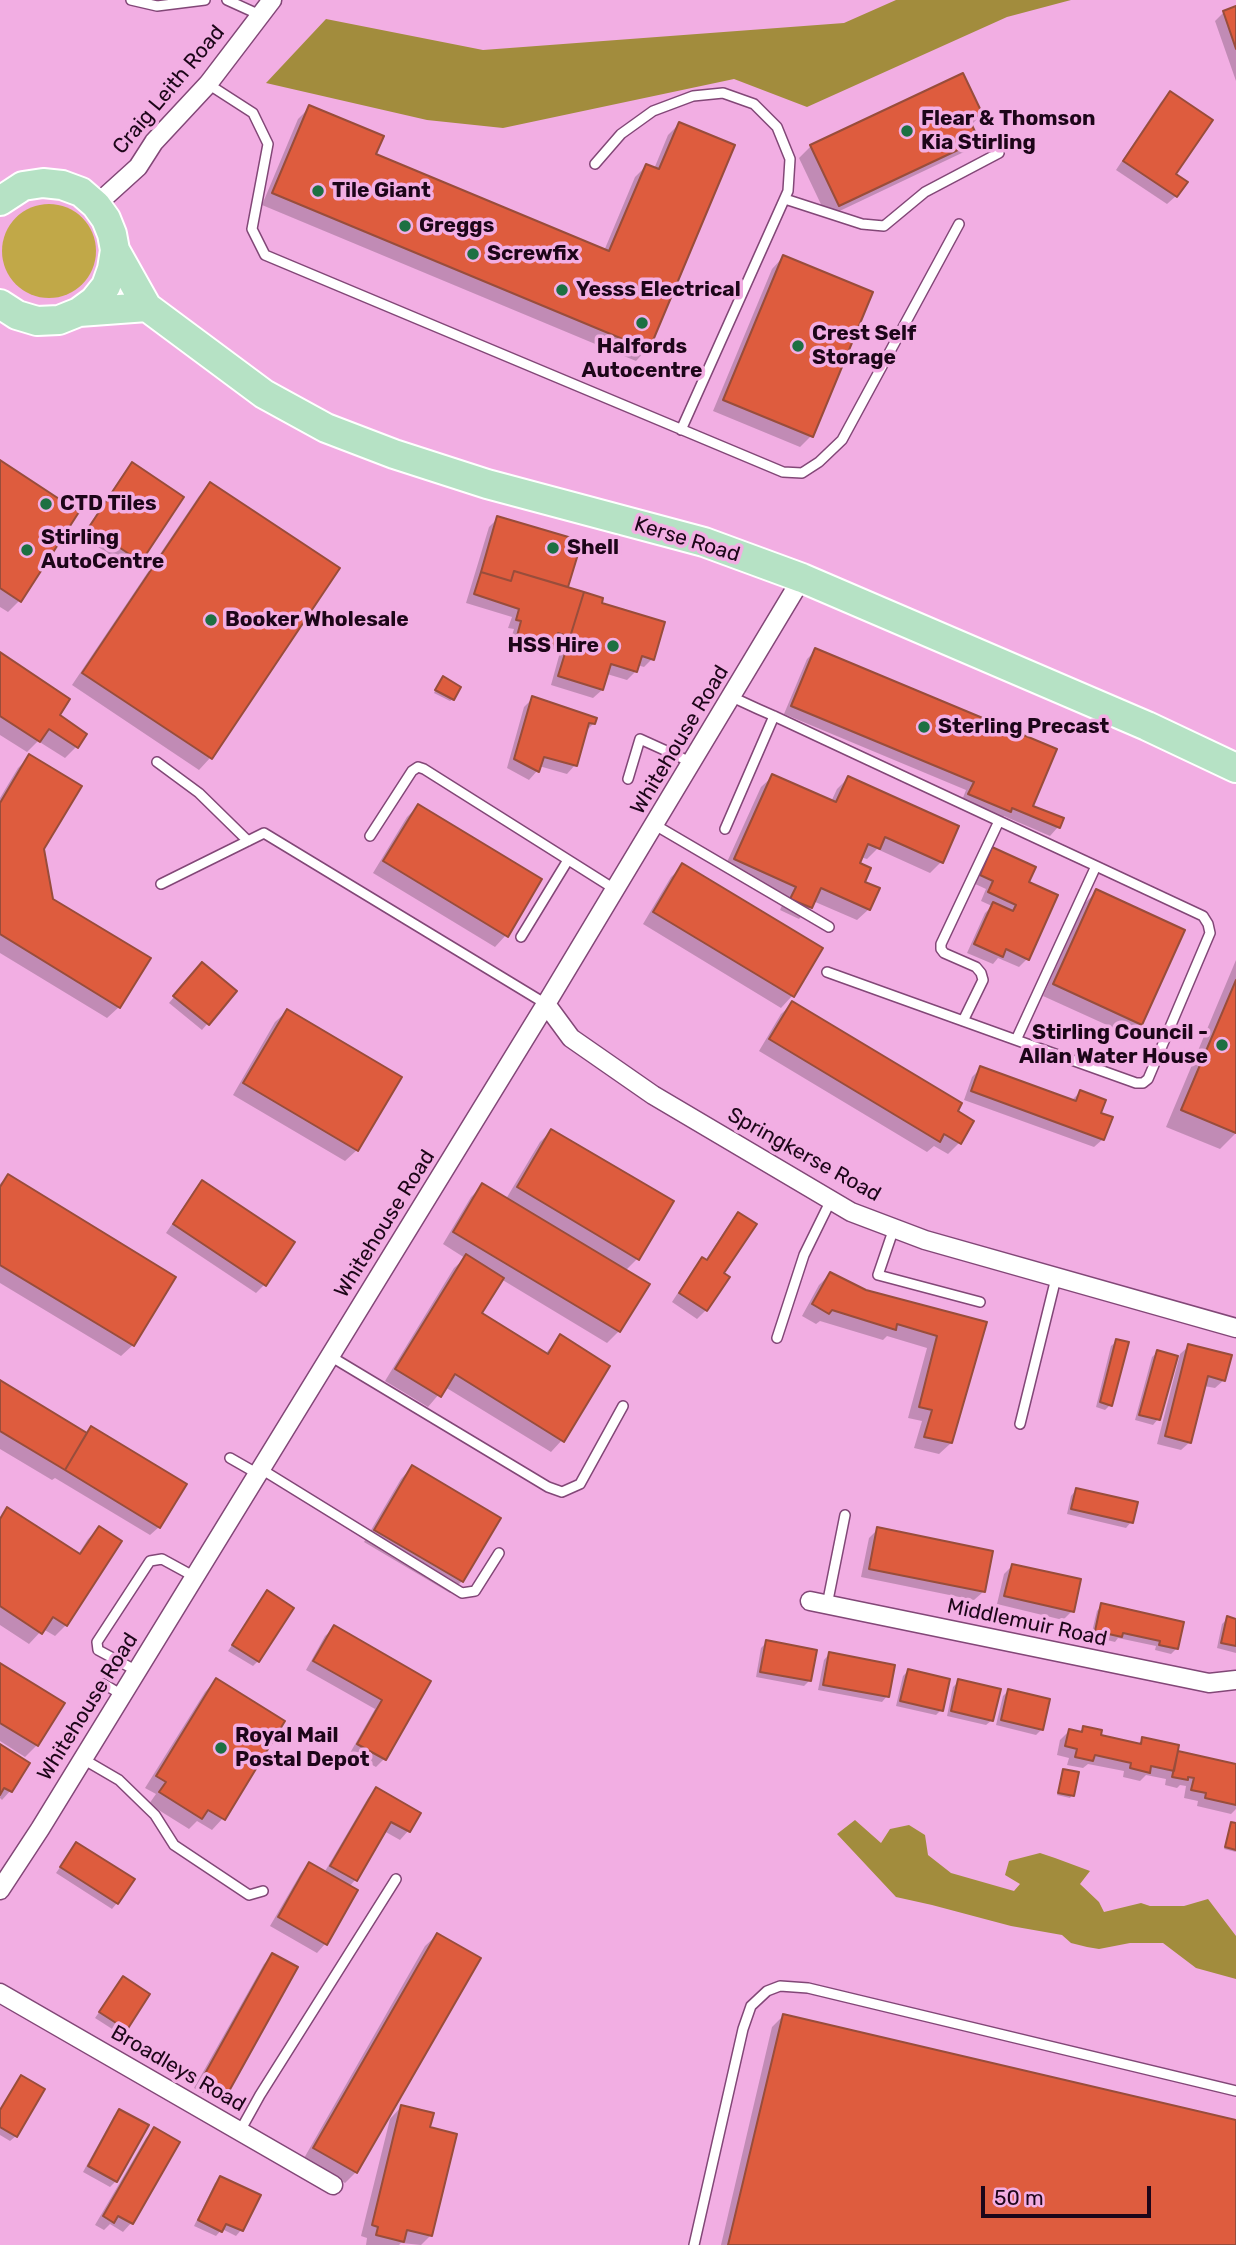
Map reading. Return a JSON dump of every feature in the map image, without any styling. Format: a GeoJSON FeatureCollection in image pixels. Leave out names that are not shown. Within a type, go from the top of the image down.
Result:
{"type":"FeatureCollection","features":[{"type":"Feature","properties":{"kind":"main road"},"geometry":{"type":"LineString","coordinates":[[2,195],[23,186],[43,183],[62,185],[81,192],[96,205]]}},
{"type":"Feature","properties":{"kind":"main road","name":"Kerse Road"},"geometry":{"type":"LineString","coordinates":[[96,205],[109,226],[114,250],[147,307],[264,394],[326,428],[394,454],[487,484],[704,542],[803,578],[1147,726],[1236,768]]}},
{"type":"Feature","properties":{"kind":"main road"},"geometry":{"type":"LineString","coordinates":[[0,304],[37,321],[59,320],[79,312],[94,301],[106,286],[113,269],[114,250]]}},
{"type":"Feature","properties":{"kind":"main road"},"geometry":{"type":"LineString","coordinates":[[79,312],[147,307]]}},
{"type":"Feature","properties":{"kind":"street","name":"Craig Leith Road"},"geometry":{"type":"LineString","coordinates":[[96,205],[138,167],[155,142],[208,84],[272,0]]}},
{"type":"Feature","properties":{"kind":"street","name":"Whitehouse Road"},"geometry":{"type":"LineString","coordinates":[[0,1890],[616,890],[803,578]]}},
{"type":"Feature","properties":{"kind":"street","name":"Springkerse Road"},"geometry":{"type":"LineString","coordinates":[[546,1004],[571,1038],[653,1095],[851,1212],[925,1240],[1236,1328]]}},
{"type":"Feature","properties":{"kind":"street","name":"Middlemuir Road"},"geometry":{"type":"LineString","coordinates":[[819,1603],[1209,1683],[1236,1680]]}},
{"type":"Feature","properties":{"kind":"street","name":"Broadleys Road"},"geometry":{"type":"LineString","coordinates":[[0,1993],[333,2185]]}},
{"type":"Feature","properties":{"kind":"lane"},"geometry":{"type":"LineString","coordinates":[[131,0],[157,6],[205,0]]}},
{"type":"Feature","properties":{"kind":"lane"},"geometry":{"type":"LineString","coordinates":[[227,0],[260,15]]}},
{"type":"Feature","properties":{"kind":"lane"},"geometry":{"type":"LineString","coordinates":[[208,84],[253,114],[268,144],[252,229],[265,255],[783,472],[802,473],[819,462],[842,440],[959,224]]}},
{"type":"Feature","properties":{"kind":"lane"},"geometry":{"type":"LineString","coordinates":[[595,164],[621,134],[653,111],[693,96],[723,93],[754,104],[776,127],[790,159],[785,200],[681,430]]}},
{"type":"Feature","properties":{"kind":"lane"},"geometry":{"type":"LineString","coordinates":[[785,200],[862,224],[884,226],[925,192],[999,153]]}},
{"type":"Feature","properties":{"kind":"lane"},"geometry":{"type":"LineString","coordinates":[[732,697],[1203,916],[1210,933],[1148,1079],[1143,1083],[1136,1083],[827,972]]}},
{"type":"Feature","properties":{"kind":"lane"},"geometry":{"type":"LineString","coordinates":[[725,829],[774,716]]}},
{"type":"Feature","properties":{"kind":"lane"},"geometry":{"type":"LineString","coordinates":[[628,779],[640,739],[693,762]]}},
{"type":"Feature","properties":{"kind":"lane"},"geometry":{"type":"LineString","coordinates":[[157,762],[199,793],[248,841]]}},
{"type":"Feature","properties":{"kind":"lane"},"geometry":{"type":"LineString","coordinates":[[370,836],[412,771],[424,769],[616,890]]}},
{"type":"Feature","properties":{"kind":"lane"},"geometry":{"type":"LineString","coordinates":[[963,1021],[983,980],[981,973],[976,967],[944,953],[941,944],[999,821]]}},
{"type":"Feature","properties":{"kind":"lane"},"geometry":{"type":"LineString","coordinates":[[655,825],[829,927]]}},
{"type":"Feature","properties":{"kind":"lane"},"geometry":{"type":"LineString","coordinates":[[161,884],[264,833],[546,1004]]}},
{"type":"Feature","properties":{"kind":"lane"},"geometry":{"type":"LineString","coordinates":[[521,937],[568,860]]}},
{"type":"Feature","properties":{"kind":"lane"},"geometry":{"type":"LineString","coordinates":[[1016,1040],[1096,866]]}},
{"type":"Feature","properties":{"kind":"lane"},"geometry":{"type":"LineString","coordinates":[[777,1338],[804,1255],[831,1200]]}},
{"type":"Feature","properties":{"kind":"lane"},"geometry":{"type":"LineString","coordinates":[[894,1228],[878,1275],[980,1302]]}},
{"type":"Feature","properties":{"kind":"lane"},"geometry":{"type":"LineString","coordinates":[[1020,1424],[1056,1278]]}},
{"type":"Feature","properties":{"kind":"lane"},"geometry":{"type":"LineString","coordinates":[[330,1356],[548,1487],[562,1492],[580,1484],[623,1406]]}},
{"type":"Feature","properties":{"kind":"lane"},"geometry":{"type":"LineString","coordinates":[[230,1458],[259,1472],[461,1594],[475,1591],[499,1553]]}},
{"type":"Feature","properties":{"kind":"lane"},"geometry":{"type":"LineString","coordinates":[[819,1603],[845,1515]]}},
{"type":"Feature","properties":{"kind":"lane"},"geometry":{"type":"LineString","coordinates":[[137,1671],[98,1650],[97,1642],[150,1562],[162,1559],[195,1577]]}},
{"type":"Feature","properties":{"kind":"lane"},"geometry":{"type":"LineString","coordinates":[[104,1684],[122,1695]]}},
{"type":"Feature","properties":{"kind":"lane"},"geometry":{"type":"LineString","coordinates":[[83,1759],[119,1780],[155,1815],[174,1845],[249,1895],[263,1891]]}},
{"type":"Feature","properties":{"kind":"lane"},"geometry":{"type":"LineString","coordinates":[[240,2131],[396,1879]]}},
{"type":"Feature","properties":{"kind":"lane"},"geometry":{"type":"LineString","coordinates":[[694,2245],[743,2029],[751,2006],[767,1991],[780,1986],[808,1988],[1236,2091]]}},
{"type":"Feature","properties":{"kind":"shaded area"},"geometry":{"type":"Polygon","coordinates":[[[896,0],[1071,0],[1007,17],[807,107],[734,79],[503,128],[427,120],[266,83],[326,19],[483,50],[844,23],[896,0]]]}},
{"type":"Feature","properties":{"kind":"shaded area"},"geometry":{"type":"Polygon","coordinates":[[[49,204],[67,208],[82,218],[92,233],[96,251],[92,269],[82,284],[67,294],[49,298],[31,294],[16,284],[6,269],[2,251],[6,233],[16,218],[31,208],[49,204]]]}},
{"type":"Feature","properties":{"kind":"shaded area"},"geometry":{"type":"Polygon","coordinates":[[[855,1820],[881,1843],[890,1829],[909,1825],[925,1835],[928,1855],[951,1873],[1014,1891],[1020,1884],[1005,1875],[1009,1861],[1040,1853],[1055,1858],[1090,1871],[1080,1884],[1099,1902],[1104,1912],[1141,1903],[1150,1906],[1184,1906],[1208,1899],[1236,1936],[1236,1979],[1196,1968],[1163,1943],[1130,1943],[1099,1949],[1087,1947],[1071,1943],[1062,1935],[1011,1926],[896,1897],[837,1834],[855,1820]]]}},
{"type":"Feature","properties":{"kind":"building"},"geometry":{"type":"Polygon","coordinates":[[[1236,6],[1236,49],[1223,11],[1236,6]]]}},
{"type":"Feature","properties":{"kind":"building","name":"Flear & Thomson Kia Stirling"},"geometry":{"type":"Polygon","coordinates":[[[963,73],[983,115],[970,121],[979,140],[839,206],[810,145],[963,73]]]}},
{"type":"Feature","properties":{"kind":"building"},"geometry":{"type":"Polygon","coordinates":[[[1170,91],[1213,120],[1176,174],[1188,182],[1177,197],[1123,161],[1170,91]]]}},
{"type":"Feature","properties":{"kind":"building"},"geometry":{"type":"Polygon","coordinates":[[[309,105],[384,136],[376,154],[609,251],[646,164],[659,169],[679,122],[735,145],[649,350],[272,193],[309,105]]]}},
{"type":"Feature","properties":{"kind":"building","name":"Crest Self Storage"},"geometry":{"type":"Polygon","coordinates":[[[783,255],[873,292],[813,437],[723,400],[783,255]]]}},
{"type":"Feature","properties":{"kind":"building","name":"Stirling AutoCentre"},"geometry":{"type":"Polygon","coordinates":[[[0,460],[79,512],[21,602],[0,588],[0,460]]]}},
{"type":"Feature","properties":{"kind":"building"},"geometry":{"type":"Polygon","coordinates":[[[132,462],[184,497],[141,562],[89,527],[132,462]]]}},
{"type":"Feature","properties":{"kind":"building","name":"Booker Wholesale"},"geometry":{"type":"Polygon","coordinates":[[[210,482],[340,568],[212,759],[82,673],[210,482]]]}},
{"type":"Feature","properties":{"kind":"building"},"geometry":{"type":"Polygon","coordinates":[[[497,516],[582,541],[568,587],[514,571],[511,581],[481,572],[497,516]]]}},
{"type":"Feature","properties":{"kind":"building"},"geometry":{"type":"Polygon","coordinates":[[[514,571],[584,592],[570,637],[558,633],[553,648],[517,636],[521,621],[516,620],[519,609],[474,594],[481,572],[511,581],[514,571]]]}},
{"type":"Feature","properties":{"kind":"building","name":"HSS Hire"},"geometry":{"type":"Polygon","coordinates":[[[584,592],[603,598],[602,603],[665,622],[654,660],[642,656],[637,672],[611,664],[603,690],[558,676],[584,592]]]}},
{"type":"Feature","properties":{"kind":"building","name":"Sterling Precast"},"geometry":{"type":"Polygon","coordinates":[[[815,648],[1057,749],[1033,806],[1064,818],[1060,828],[1012,808],[1011,812],[968,794],[974,782],[791,706],[815,648]]]}},
{"type":"Feature","properties":{"kind":"building"},"geometry":{"type":"Polygon","coordinates":[[[0,652],[70,699],[60,715],[87,734],[78,748],[49,729],[40,742],[0,716],[0,652]]]}},
{"type":"Feature","properties":{"kind":"building"},"geometry":{"type":"Polygon","coordinates":[[[443,676],[461,687],[454,700],[435,690],[443,676]]]}},
{"type":"Feature","properties":{"kind":"building"},"geometry":{"type":"Polygon","coordinates":[[[532,696],[597,718],[595,724],[589,723],[577,766],[544,757],[539,772],[514,759],[532,696]]]}},
{"type":"Feature","properties":{"kind":"building"},"geometry":{"type":"Polygon","coordinates":[[[29,754],[82,786],[44,849],[53,899],[151,958],[120,1008],[0,934],[0,803],[29,754]]]}},
{"type":"Feature","properties":{"kind":"building"},"geometry":{"type":"Polygon","coordinates":[[[772,774],[836,802],[848,776],[959,826],[943,863],[885,837],[880,849],[868,844],[860,863],[871,868],[865,882],[880,888],[870,910],[821,888],[812,908],[790,899],[796,887],[734,859],[772,774]]]}},
{"type":"Feature","properties":{"kind":"building"},"geometry":{"type":"Polygon","coordinates":[[[418,804],[542,879],[508,937],[383,861],[418,804]]]}},
{"type":"Feature","properties":{"kind":"building"},"geometry":{"type":"Polygon","coordinates":[[[992,847],[1036,867],[1029,882],[1058,895],[1029,960],[1006,949],[1003,957],[974,944],[993,902],[1013,911],[1016,905],[988,892],[993,881],[980,875],[992,847]]]}},
{"type":"Feature","properties":{"kind":"building"},"geometry":{"type":"Polygon","coordinates":[[[682,863],[823,948],[794,997],[653,912],[682,863]]]}},
{"type":"Feature","properties":{"kind":"building"},"geometry":{"type":"Polygon","coordinates":[[[1096,889],[1185,930],[1142,1025],[1053,984],[1096,889]]]}},
{"type":"Feature","properties":{"kind":"building"},"geometry":{"type":"Polygon","coordinates":[[[202,962],[237,991],[209,1025],[173,996],[202,962]]]}},
{"type":"Feature","properties":{"kind":"building","name":"Stirling Council - Allan Water House"},"geometry":{"type":"Polygon","coordinates":[[[1236,980],[1236,1133],[1181,1110],[1236,980]]]}},
{"type":"Feature","properties":{"kind":"building"},"geometry":{"type":"Polygon","coordinates":[[[792,1001],[962,1103],[958,1111],[974,1121],[961,1144],[944,1134],[940,1142],[769,1039],[792,1001]]]}},
{"type":"Feature","properties":{"kind":"building"},"geometry":{"type":"Polygon","coordinates":[[[287,1009],[402,1077],[358,1151],[243,1083],[287,1009]]]}},
{"type":"Feature","properties":{"kind":"building"},"geometry":{"type":"Polygon","coordinates":[[[980,1066],[1076,1101],[1080,1090],[1106,1100],[1101,1113],[1113,1117],[1104,1140],[971,1091],[980,1066]]]}},
{"type":"Feature","properties":{"kind":"building"},"geometry":{"type":"Polygon","coordinates":[[[551,1129],[674,1201],[639,1260],[517,1187],[551,1129]]]}},
{"type":"Feature","properties":{"kind":"building"},"geometry":{"type":"Polygon","coordinates":[[[8,1174],[176,1277],[134,1346],[0,1265],[0,1187],[8,1174]]]}},
{"type":"Feature","properties":{"kind":"building"},"geometry":{"type":"Polygon","coordinates":[[[202,1180],[295,1242],[266,1286],[173,1224],[202,1180]]]}},
{"type":"Feature","properties":{"kind":"building"},"geometry":{"type":"Polygon","coordinates":[[[482,1183],[650,1284],[620,1332],[453,1232],[482,1183]]]}},
{"type":"Feature","properties":{"kind":"building"},"geometry":{"type":"Polygon","coordinates":[[[738,1212],[757,1224],[724,1273],[730,1277],[707,1311],[679,1293],[702,1257],[707,1260],[738,1212]]]}},
{"type":"Feature","properties":{"kind":"building"},"geometry":{"type":"Polygon","coordinates":[[[466,1254],[504,1278],[482,1313],[548,1354],[560,1334],[610,1366],[564,1442],[455,1374],[441,1397],[395,1369],[466,1254]]]}},
{"type":"Feature","properties":{"kind":"building"},"geometry":{"type":"Polygon","coordinates":[[[830,1272],[866,1290],[987,1322],[952,1443],[924,1437],[932,1410],[919,1407],[937,1336],[897,1324],[896,1330],[832,1310],[829,1314],[812,1304],[830,1272]]]}},
{"type":"Feature","properties":{"kind":"building"},"geometry":{"type":"Polygon","coordinates":[[[1116,1339],[1129,1342],[1112,1406],[1100,1402],[1116,1339]]]}},
{"type":"Feature","properties":{"kind":"building"},"geometry":{"type":"Polygon","coordinates":[[[1188,1344],[1232,1355],[1225,1381],[1208,1376],[1191,1443],[1165,1436],[1188,1344]]]}},
{"type":"Feature","properties":{"kind":"building"},"geometry":{"type":"Polygon","coordinates":[[[1157,1350],[1178,1356],[1160,1420],[1139,1415],[1157,1350]]]}},
{"type":"Feature","properties":{"kind":"building"},"geometry":{"type":"Polygon","coordinates":[[[0,1380],[87,1433],[65,1470],[0,1431],[0,1380]]]}},
{"type":"Feature","properties":{"kind":"building"},"geometry":{"type":"Polygon","coordinates":[[[91,1426],[187,1484],[160,1528],[65,1470],[91,1426]]]}},
{"type":"Feature","properties":{"kind":"building"},"geometry":{"type":"Polygon","coordinates":[[[412,1465],[501,1518],[463,1582],[374,1530],[412,1465]]]}},
{"type":"Feature","properties":{"kind":"building"},"geometry":{"type":"Polygon","coordinates":[[[1076,1488],[1138,1502],[1133,1523],[1071,1509],[1076,1488]]]}},
{"type":"Feature","properties":{"kind":"building"},"geometry":{"type":"Polygon","coordinates":[[[7,1507],[80,1554],[99,1526],[122,1541],[67,1626],[53,1617],[42,1634],[0,1606],[0,1519],[7,1507]]]}},
{"type":"Feature","properties":{"kind":"building"},"geometry":{"type":"Polygon","coordinates":[[[877,1527],[993,1551],[985,1592],[869,1569],[877,1527]]]}},
{"type":"Feature","properties":{"kind":"building"},"geometry":{"type":"Polygon","coordinates":[[[1012,1564],[1081,1579],[1074,1612],[1004,1596],[1012,1564]]]}},
{"type":"Feature","properties":{"kind":"building"},"geometry":{"type":"Polygon","coordinates":[[[267,1590],[294,1608],[259,1662],[232,1645],[267,1590]]]}},
{"type":"Feature","properties":{"kind":"building"},"geometry":{"type":"Polygon","coordinates":[[[1101,1603],[1184,1622],[1178,1649],[1159,1645],[1160,1641],[1123,1633],[1122,1637],[1095,1631],[1101,1603]]]}},
{"type":"Feature","properties":{"kind":"building"},"geometry":{"type":"Polygon","coordinates":[[[1227,1616],[1236,1619],[1236,1646],[1221,1643],[1227,1616]]]}},
{"type":"Feature","properties":{"kind":"building"},"geometry":{"type":"Polygon","coordinates":[[[334,1625],[431,1681],[386,1760],[357,1744],[382,1700],[313,1661],[334,1625]]]}},
{"type":"Feature","properties":{"kind":"building"},"geometry":{"type":"Polygon","coordinates":[[[766,1640],[817,1650],[811,1681],[760,1672],[766,1640]]]}},
{"type":"Feature","properties":{"kind":"building"},"geometry":{"type":"Polygon","coordinates":[[[829,1652],[895,1665],[889,1697],[823,1685],[829,1652]]]}},
{"type":"Feature","properties":{"kind":"building"},"geometry":{"type":"Polygon","coordinates":[[[0,1663],[65,1703],[38,1746],[0,1723],[0,1663]]]}},
{"type":"Feature","properties":{"kind":"building"},"geometry":{"type":"Polygon","coordinates":[[[908,1669],[950,1679],[943,1711],[900,1701],[908,1669]]]}},
{"type":"Feature","properties":{"kind":"building","name":"Royal Mail Postal Depot"},"geometry":{"type":"Polygon","coordinates":[[[216,1678],[285,1721],[225,1820],[208,1810],[202,1819],[159,1792],[166,1782],[156,1776],[216,1678]]]}},
{"type":"Feature","properties":{"kind":"building"},"geometry":{"type":"Polygon","coordinates":[[[958,1679],[1001,1689],[993,1721],[951,1711],[958,1679]]]}},
{"type":"Feature","properties":{"kind":"building"},"geometry":{"type":"Polygon","coordinates":[[[1008,1689],[1050,1699],[1043,1730],[1001,1720],[1008,1689]]]}},
{"type":"Feature","properties":{"kind":"building"},"geometry":{"type":"Polygon","coordinates":[[[1083,1726],[1102,1730],[1101,1735],[1141,1744],[1142,1737],[1179,1745],[1174,1771],[1151,1766],[1150,1773],[1130,1768],[1131,1763],[1095,1755],[1093,1761],[1075,1757],[1077,1749],[1065,1746],[1069,1729],[1082,1732],[1083,1726]]]}},
{"type":"Feature","properties":{"kind":"building"},"geometry":{"type":"Polygon","coordinates":[[[0,1744],[30,1763],[12,1792],[4,1788],[0,1795],[0,1744]]]}},
{"type":"Feature","properties":{"kind":"building"},"geometry":{"type":"Polygon","coordinates":[[[1178,1751],[1236,1764],[1236,1805],[1205,1798],[1206,1793],[1191,1790],[1194,1778],[1188,1777],[1188,1780],[1172,1777],[1178,1751]]]}},
{"type":"Feature","properties":{"kind":"building"},"geometry":{"type":"Polygon","coordinates":[[[1063,1769],[1079,1772],[1074,1796],[1058,1793],[1063,1769]]]}},
{"type":"Feature","properties":{"kind":"building"},"geometry":{"type":"Polygon","coordinates":[[[376,1787],[421,1813],[410,1832],[391,1822],[357,1881],[330,1866],[376,1787]]]}},
{"type":"Feature","properties":{"kind":"building"},"geometry":{"type":"Polygon","coordinates":[[[1231,1822],[1236,1823],[1236,1850],[1225,1847],[1231,1822]]]}},
{"type":"Feature","properties":{"kind":"building"},"geometry":{"type":"Polygon","coordinates":[[[76,1842],[135,1879],[118,1904],[60,1867],[76,1842]]]}},
{"type":"Feature","properties":{"kind":"building"},"geometry":{"type":"Polygon","coordinates":[[[309,1862],[358,1890],[327,1945],[278,1917],[309,1862]]]}},
{"type":"Feature","properties":{"kind":"building"},"geometry":{"type":"Polygon","coordinates":[[[437,1933],[481,1958],[357,2173],[313,2148],[437,1933]]]}},
{"type":"Feature","properties":{"kind":"building"},"geometry":{"type":"Polygon","coordinates":[[[272,1953],[298,1967],[228,2093],[202,2079],[272,1953]]]}},
{"type":"Feature","properties":{"kind":"building"},"geometry":{"type":"Polygon","coordinates":[[[123,1976],[150,1994],[127,2030],[99,2012],[123,1976]]]}},
{"type":"Feature","properties":{"kind":"building"},"geometry":{"type":"Polygon","coordinates":[[[783,2014],[1236,2120],[1236,2245],[728,2245],[783,2014]]]}},
{"type":"Feature","properties":{"kind":"building"},"geometry":{"type":"Polygon","coordinates":[[[21,2075],[45,2089],[17,2137],[0,2127],[0,2110],[21,2075]]]}},
{"type":"Feature","properties":{"kind":"building"},"geometry":{"type":"Polygon","coordinates":[[[401,2105],[434,2113],[430,2127],[457,2134],[432,2236],[407,2230],[404,2242],[376,2235],[378,2227],[372,2225],[401,2105]]]}},
{"type":"Feature","properties":{"kind":"building"},"geometry":{"type":"Polygon","coordinates":[[[119,2109],[149,2125],[117,2182],[88,2166],[119,2109]]]}},
{"type":"Feature","properties":{"kind":"building"},"geometry":{"type":"Polygon","coordinates":[[[154,2127],[180,2142],[133,2224],[118,2216],[114,2223],[103,2216],[154,2127]]]}},
{"type":"Feature","properties":{"kind":"building"},"geometry":{"type":"Polygon","coordinates":[[[220,2176],[261,2195],[243,2231],[226,2224],[222,2232],[198,2220],[220,2176]]]}},
{"type":"Feature","properties":{"kind":"place","name":"Flear & Thomson Kia Stirling"},"geometry":{"type":"Point","coordinates":[907,131]}},
{"type":"Feature","properties":{"kind":"place","name":"Tile Giant"},"geometry":{"type":"Point","coordinates":[318,191]}},
{"type":"Feature","properties":{"kind":"place","name":"Greggs"},"geometry":{"type":"Point","coordinates":[405,226]}},
{"type":"Feature","properties":{"kind":"place","name":"Screwfix"},"geometry":{"type":"Point","coordinates":[473,254]}},
{"type":"Feature","properties":{"kind":"place","name":"Yesss Electrical"},"geometry":{"type":"Point","coordinates":[562,290]}},
{"type":"Feature","properties":{"kind":"place","name":"Halfords Autocentre"},"geometry":{"type":"Point","coordinates":[642,323]}},
{"type":"Feature","properties":{"kind":"place","name":"Crest Self Storage"},"geometry":{"type":"Point","coordinates":[798,346]}},
{"type":"Feature","properties":{"kind":"place","name":"CTD Tiles"},"geometry":{"type":"Point","coordinates":[46,504]}},
{"type":"Feature","properties":{"kind":"place","name":"Shell"},"geometry":{"type":"Point","coordinates":[553,548]}},
{"type":"Feature","properties":{"kind":"place","name":"Stirling AutoCentre"},"geometry":{"type":"Point","coordinates":[27,550]}},
{"type":"Feature","properties":{"kind":"place","name":"Booker Wholesale"},"geometry":{"type":"Point","coordinates":[211,620]}},
{"type":"Feature","properties":{"kind":"place","name":"HSS Hire"},"geometry":{"type":"Point","coordinates":[613,646]}},
{"type":"Feature","properties":{"kind":"place","name":"Sterling Precast"},"geometry":{"type":"Point","coordinates":[924,727]}},
{"type":"Feature","properties":{"kind":"place","name":"Stirling Council - Allan Water House"},"geometry":{"type":"Point","coordinates":[1222,1045]}},
{"type":"Feature","properties":{"kind":"place","name":"Royal Mail Postal Depot"},"geometry":{"type":"Point","coordinates":[221,1748]}}]}
